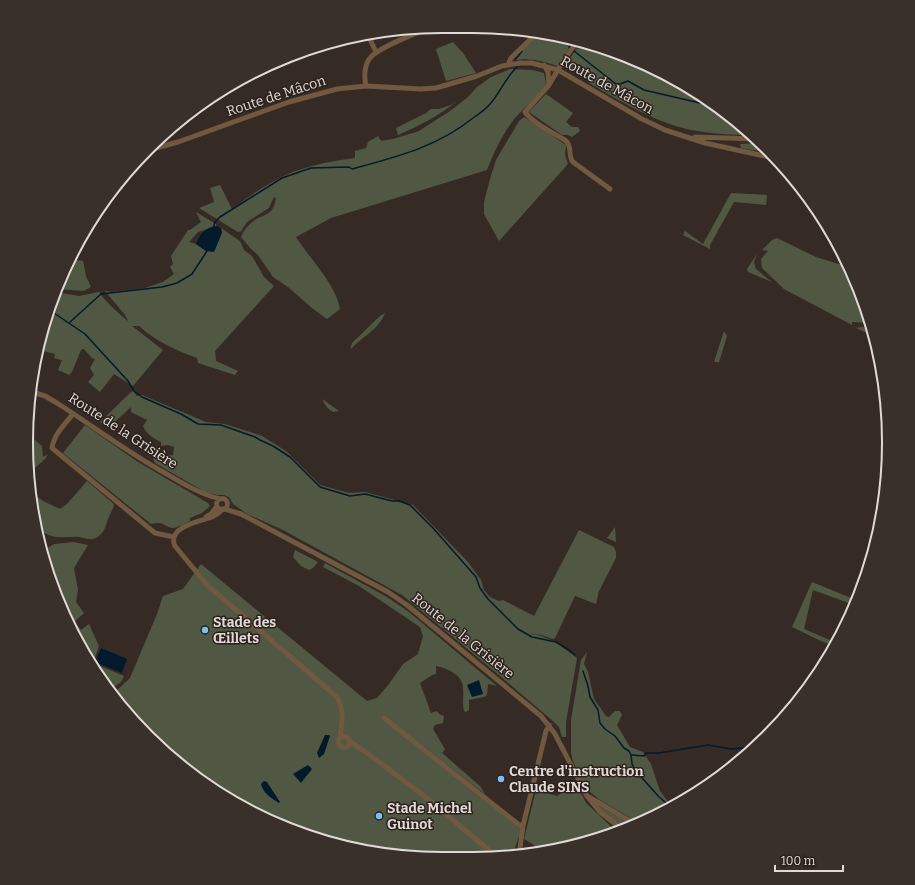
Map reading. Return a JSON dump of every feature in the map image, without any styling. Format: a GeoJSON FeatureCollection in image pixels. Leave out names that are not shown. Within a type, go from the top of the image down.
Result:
{"type":"FeatureCollection","features":[{"type":"Feature","properties":{"kind":"street"},"geometry":{"type":"LineString","coordinates":[[366,86],[365,72],[366,65],[370,57],[376,52],[412,34]]}},
{"type":"Feature","properties":{"kind":"street"},"geometry":{"type":"LineString","coordinates":[[511,64],[511,58],[532,38]]}},
{"type":"Feature","properties":{"kind":"street"},"geometry":{"type":"LineString","coordinates":[[370,40],[376,52]]}},
{"type":"Feature","properties":{"kind":"street"},"geometry":{"type":"LineString","coordinates":[[573,46],[549,85],[525,112],[543,127],[567,142],[570,158],[573,162],[610,189]]}},
{"type":"Feature","properties":{"kind":"street","name":"Route de Mâcon"},"geometry":{"type":"LineString","coordinates":[[162,144],[289,102],[337,89],[366,86],[421,89],[436,88],[511,64],[532,63],[558,70],[642,119],[665,130],[693,140],[765,156]]}},
{"type":"Feature","properties":{"kind":"street"},"geometry":{"type":"LineString","coordinates":[[544,66],[548,72],[549,85]]}},
{"type":"Feature","properties":{"kind":"street"},"geometry":{"type":"LineString","coordinates":[[693,140],[695,137],[748,139]]}},
{"type":"Feature","properties":{"kind":"street","name":"Route de la Grisière"},"geometry":{"type":"LineString","coordinates":[[37,393],[45,396],[150,465],[202,493],[224,499],[241,514]]}},
{"type":"Feature","properties":{"kind":"street"},"geometry":{"type":"LineString","coordinates":[[73,414],[56,436],[53,441],[52,448],[155,533],[174,536]]}},
{"type":"Feature","properties":{"kind":"street","name":"Route de la Grisière"},"geometry":{"type":"LineString","coordinates":[[202,493],[217,505],[219,509],[241,514],[388,592],[407,605],[541,716],[556,734],[587,796],[600,812],[617,825]]}},
{"type":"Feature","properties":{"kind":"street"},"geometry":{"type":"LineString","coordinates":[[203,519],[212,512],[220,499]]}},
{"type":"Feature","properties":{"kind":"street"},"geometry":{"type":"LineString","coordinates":[[228,503],[227,507],[215,516],[203,519],[179,530],[174,536],[174,543],[207,585],[336,696],[341,706],[349,744],[346,747]]}},
{"type":"Feature","properties":{"kind":"street"},"geometry":{"type":"LineString","coordinates":[[384,718],[518,824],[524,826]]}},
{"type":"Feature","properties":{"kind":"street"},"geometry":{"type":"LineString","coordinates":[[343,720],[340,738],[338,741],[339,745],[342,747],[364,751]]}},
{"type":"Feature","properties":{"kind":"street"},"geometry":{"type":"LineString","coordinates":[[520,849],[546,730],[549,725]]}},
{"type":"Feature","properties":{"kind":"street"},"geometry":{"type":"LineString","coordinates":[[340,738],[344,736],[428,799],[490,851]]}},
{"type":"Feature","properties":{"kind":"street"},"geometry":{"type":"LineString","coordinates":[[587,796],[629,821]]}},
{"type":"Feature","properties":{"kind":"green space"},"geometry":{"type":"Polygon","coordinates":[[[535,38],[570,45],[561,62],[557,66],[541,61],[513,61],[522,49],[535,38]]]}},
{"type":"Feature","properties":{"kind":"green space"},"geometry":{"type":"Polygon","coordinates":[[[453,42],[463,53],[476,73],[446,81],[436,49],[453,42]]]}},
{"type":"Feature","properties":{"kind":"green space"},"geometry":{"type":"Polygon","coordinates":[[[580,48],[629,64],[654,75],[700,102],[743,135],[704,132],[683,128],[669,124],[641,112],[614,98],[589,83],[588,79],[566,65],[576,49],[580,48]]]}},
{"type":"Feature","properties":{"kind":"green space"},"geometry":{"type":"Polygon","coordinates":[[[510,69],[532,70],[544,73],[546,84],[515,118],[499,143],[487,170],[331,218],[296,237],[328,281],[337,300],[340,309],[327,319],[288,287],[273,277],[258,255],[241,237],[250,224],[270,212],[276,198],[274,197],[269,208],[247,222],[241,231],[238,232],[199,208],[214,202],[210,188],[220,185],[232,209],[263,187],[283,176],[323,163],[355,158],[355,151],[366,148],[368,142],[378,136],[381,141],[419,131],[453,109],[468,97],[477,87],[491,77],[510,69]]]}},
{"type":"Feature","properties":{"kind":"green space"},"geometry":{"type":"Polygon","coordinates":[[[546,94],[573,113],[566,122],[572,127],[578,127],[580,131],[572,137],[562,135],[529,112],[546,94]]]}},
{"type":"Feature","properties":{"kind":"green space"},"geometry":{"type":"Polygon","coordinates":[[[456,102],[428,120],[398,135],[396,128],[431,109],[439,109],[456,102]]]}},
{"type":"Feature","properties":{"kind":"green space"},"geometry":{"type":"Polygon","coordinates":[[[524,117],[566,145],[565,155],[568,164],[499,241],[484,214],[484,202],[496,160],[519,121],[524,117]]]}},
{"type":"Feature","properties":{"kind":"green space"},"geometry":{"type":"Polygon","coordinates":[[[752,143],[760,151],[741,148],[740,144],[752,143]]]}},
{"type":"Feature","properties":{"kind":"green space"},"geometry":{"type":"Polygon","coordinates":[[[731,193],[767,195],[766,205],[734,202],[710,245],[710,249],[683,235],[685,231],[703,244],[731,193]]]}},
{"type":"Feature","properties":{"kind":"green space"},"geometry":{"type":"Polygon","coordinates":[[[196,212],[216,224],[216,226],[198,232],[189,242],[196,244],[206,251],[222,233],[221,228],[240,241],[244,250],[252,256],[264,277],[274,286],[215,351],[216,361],[238,371],[235,375],[198,363],[197,358],[166,345],[139,326],[132,326],[163,350],[133,386],[114,374],[100,392],[88,382],[94,375],[90,368],[95,359],[92,358],[84,349],[81,350],[72,372],[69,375],[58,370],[62,360],[54,358],[55,354],[44,351],[61,293],[79,296],[99,292],[112,307],[128,321],[125,315],[105,291],[112,292],[145,288],[163,282],[174,274],[170,267],[173,264],[171,256],[188,230],[201,222],[196,212]]]}},
{"type":"Feature","properties":{"kind":"green space"},"geometry":{"type":"Polygon","coordinates":[[[777,238],[816,257],[842,265],[851,286],[864,323],[852,322],[852,325],[784,289],[762,268],[761,259],[768,251],[762,250],[772,240],[777,238]]]}},
{"type":"Feature","properties":{"kind":"green space"},"geometry":{"type":"Polygon","coordinates":[[[757,254],[754,262],[756,269],[772,282],[748,272],[747,269],[757,254]]]}},
{"type":"Feature","properties":{"kind":"green space"},"geometry":{"type":"Polygon","coordinates":[[[76,260],[83,261],[86,276],[91,287],[84,291],[63,289],[76,260]]]}},
{"type":"Feature","properties":{"kind":"green space"},"geometry":{"type":"Polygon","coordinates":[[[385,313],[378,325],[350,350],[352,343],[385,313]]]}},
{"type":"Feature","properties":{"kind":"green space"},"geometry":{"type":"Polygon","coordinates":[[[865,327],[867,333],[856,328],[865,327]]]}},
{"type":"Feature","properties":{"kind":"green space"},"geometry":{"type":"Polygon","coordinates":[[[724,331],[727,336],[719,362],[714,362],[724,331]]]}},
{"type":"Feature","properties":{"kind":"green space"},"geometry":{"type":"Polygon","coordinates":[[[133,391],[137,396],[142,395],[206,422],[225,424],[262,436],[286,451],[320,485],[349,493],[365,492],[413,505],[468,562],[481,580],[484,590],[490,597],[499,601],[503,600],[534,616],[579,530],[614,547],[616,558],[599,591],[596,604],[575,596],[555,638],[553,639],[529,633],[554,641],[577,658],[566,722],[566,737],[562,737],[559,727],[554,722],[402,595],[283,530],[247,514],[233,504],[229,497],[205,492],[155,463],[153,458],[173,455],[174,447],[168,445],[161,446],[161,442],[150,436],[143,426],[147,420],[131,412],[131,407],[108,428],[100,422],[133,391]]]}},
{"type":"Feature","properties":{"kind":"green space"},"geometry":{"type":"Polygon","coordinates":[[[322,399],[339,411],[331,411],[322,399]]]}},
{"type":"Feature","properties":{"kind":"green space"},"geometry":{"type":"Polygon","coordinates":[[[85,425],[138,462],[208,503],[210,506],[202,513],[190,518],[190,521],[177,527],[172,528],[158,523],[151,524],[63,453],[85,425]]]}},
{"type":"Feature","properties":{"kind":"green space"},"geometry":{"type":"Polygon","coordinates":[[[33,438],[42,446],[43,457],[48,454],[45,459],[34,469],[33,438]]]}},
{"type":"Feature","properties":{"kind":"green space"},"geometry":{"type":"Polygon","coordinates":[[[87,481],[114,504],[103,532],[96,538],[59,537],[43,532],[37,497],[60,509],[67,504],[87,481]]]}},
{"type":"Feature","properties":{"kind":"green space"},"geometry":{"type":"Polygon","coordinates":[[[615,527],[616,542],[607,538],[615,527]]]}},
{"type":"Feature","properties":{"kind":"green space"},"geometry":{"type":"Polygon","coordinates":[[[74,542],[88,545],[74,568],[78,590],[76,602],[84,613],[74,622],[64,599],[47,548],[54,544],[74,542]]]}},
{"type":"Feature","properties":{"kind":"green space"},"geometry":{"type":"Polygon","coordinates":[[[295,550],[318,562],[309,570],[301,566],[293,557],[295,550]]]}},
{"type":"Feature","properties":{"kind":"green space"},"geometry":{"type":"Polygon","coordinates":[[[325,563],[387,597],[409,612],[497,686],[488,684],[487,695],[469,700],[469,710],[466,712],[463,708],[462,683],[454,673],[445,668],[436,666],[436,674],[420,683],[431,713],[437,711],[439,714],[444,716],[443,723],[435,725],[433,729],[445,749],[442,753],[480,786],[485,794],[414,739],[522,828],[514,849],[442,852],[389,848],[337,838],[286,821],[261,810],[238,797],[193,767],[153,732],[117,690],[130,678],[163,596],[183,589],[201,564],[367,701],[377,698],[403,664],[418,654],[423,636],[420,627],[359,586],[323,567],[325,563]]]}},
{"type":"Feature","properties":{"kind":"green space"},"geometry":{"type":"Polygon","coordinates":[[[812,582],[851,598],[849,603],[813,590],[804,629],[831,640],[829,644],[792,627],[812,582]]]}},
{"type":"Feature","properties":{"kind":"green space"},"geometry":{"type":"Polygon","coordinates":[[[74,622],[81,630],[89,624],[99,646],[95,658],[74,622]]]}},
{"type":"Feature","properties":{"kind":"green space"},"geometry":{"type":"Polygon","coordinates":[[[587,652],[584,664],[588,672],[594,699],[606,716],[609,717],[615,711],[620,711],[622,715],[617,725],[630,747],[643,752],[651,764],[660,791],[668,802],[633,819],[600,800],[585,788],[573,761],[571,753],[571,720],[581,660],[587,652]]]}},
{"type":"Feature","properties":{"kind":"green space"},"geometry":{"type":"Polygon","coordinates":[[[99,666],[124,676],[121,682],[114,687],[99,666]]]}},
{"type":"Feature","properties":{"kind":"green space"},"geometry":{"type":"Polygon","coordinates":[[[576,783],[586,803],[612,827],[578,838],[535,847],[524,839],[536,790],[557,796],[576,783]]]}},
{"type":"Feature","properties":{"kind":"green space"},"geometry":{"type":"Polygon","coordinates":[[[596,804],[627,822],[618,825],[596,804]]]}},
{"type":"Feature","properties":{"kind":"water"},"geometry":{"type":"Polygon","coordinates":[[[216,226],[221,228],[222,233],[214,252],[206,251],[196,244],[197,241],[206,230],[216,226]]]}},
{"type":"Feature","properties":{"kind":"water"},"geometry":{"type":"Polygon","coordinates":[[[101,648],[127,659],[122,673],[98,663],[96,660],[101,648]]]}},
{"type":"Feature","properties":{"kind":"water"},"geometry":{"type":"Polygon","coordinates":[[[479,680],[483,694],[472,697],[467,685],[479,680]]]}},
{"type":"Feature","properties":{"kind":"water"},"geometry":{"type":"Polygon","coordinates":[[[325,735],[330,736],[324,754],[319,758],[317,753],[325,735]]]}},
{"type":"Feature","properties":{"kind":"water"},"geometry":{"type":"Polygon","coordinates":[[[308,765],[312,769],[301,783],[293,774],[308,765]]]}},
{"type":"Feature","properties":{"kind":"water"},"geometry":{"type":"Polygon","coordinates":[[[264,781],[267,782],[280,802],[279,803],[265,793],[261,784],[264,781]]]}},
{"type":"Feature","properties":{"kind":"waterway"},"geometry":{"type":"LineString","coordinates":[[213,228],[215,222],[220,217],[282,178],[311,168],[349,167],[352,169],[416,150],[445,137],[482,112],[494,100],[509,76],[517,67],[515,60],[522,51]]}},
{"type":"Feature","properties":{"kind":"waterway"},"geometry":{"type":"LineString","coordinates":[[574,51],[616,84],[628,81],[644,90],[702,104]]}},
{"type":"Feature","properties":{"kind":"waterway"},"geometry":{"type":"LineString","coordinates":[[70,322],[101,294],[162,287],[177,283],[192,274],[207,251]]}},
{"type":"Feature","properties":{"kind":"waterway"},"geometry":{"type":"LineString","coordinates":[[54,313],[85,334],[128,381],[134,391],[142,397],[181,414],[198,424],[221,425],[255,437],[273,446],[290,457],[320,487],[350,496],[365,494],[392,501],[399,501],[410,505],[433,528],[476,577],[480,588],[488,599],[518,629],[532,637],[556,642],[575,655]]}},
{"type":"Feature","properties":{"kind":"waterway"},"geometry":{"type":"LineString","coordinates":[[583,671],[590,697],[598,710],[600,723],[605,729],[615,736],[624,748],[629,751],[632,764],[636,771],[666,803]]}},
{"type":"Feature","properties":{"kind":"waterway"},"geometry":{"type":"LineString","coordinates":[[632,755],[644,756],[646,753],[659,753],[708,745],[731,749],[745,748]]}},
{"type":"Feature","properties":{"kind":"place","name":"Stade des Œillets"},"geometry":{"type":"Point","coordinates":[205,630]}},
{"type":"Feature","properties":{"kind":"place","name":"Centre d'instruction Claude SINS"},"geometry":{"type":"Point","coordinates":[501,779]}},
{"type":"Feature","properties":{"kind":"place","name":"Stade Michel Guinot"},"geometry":{"type":"Point","coordinates":[379,816]}}]}
